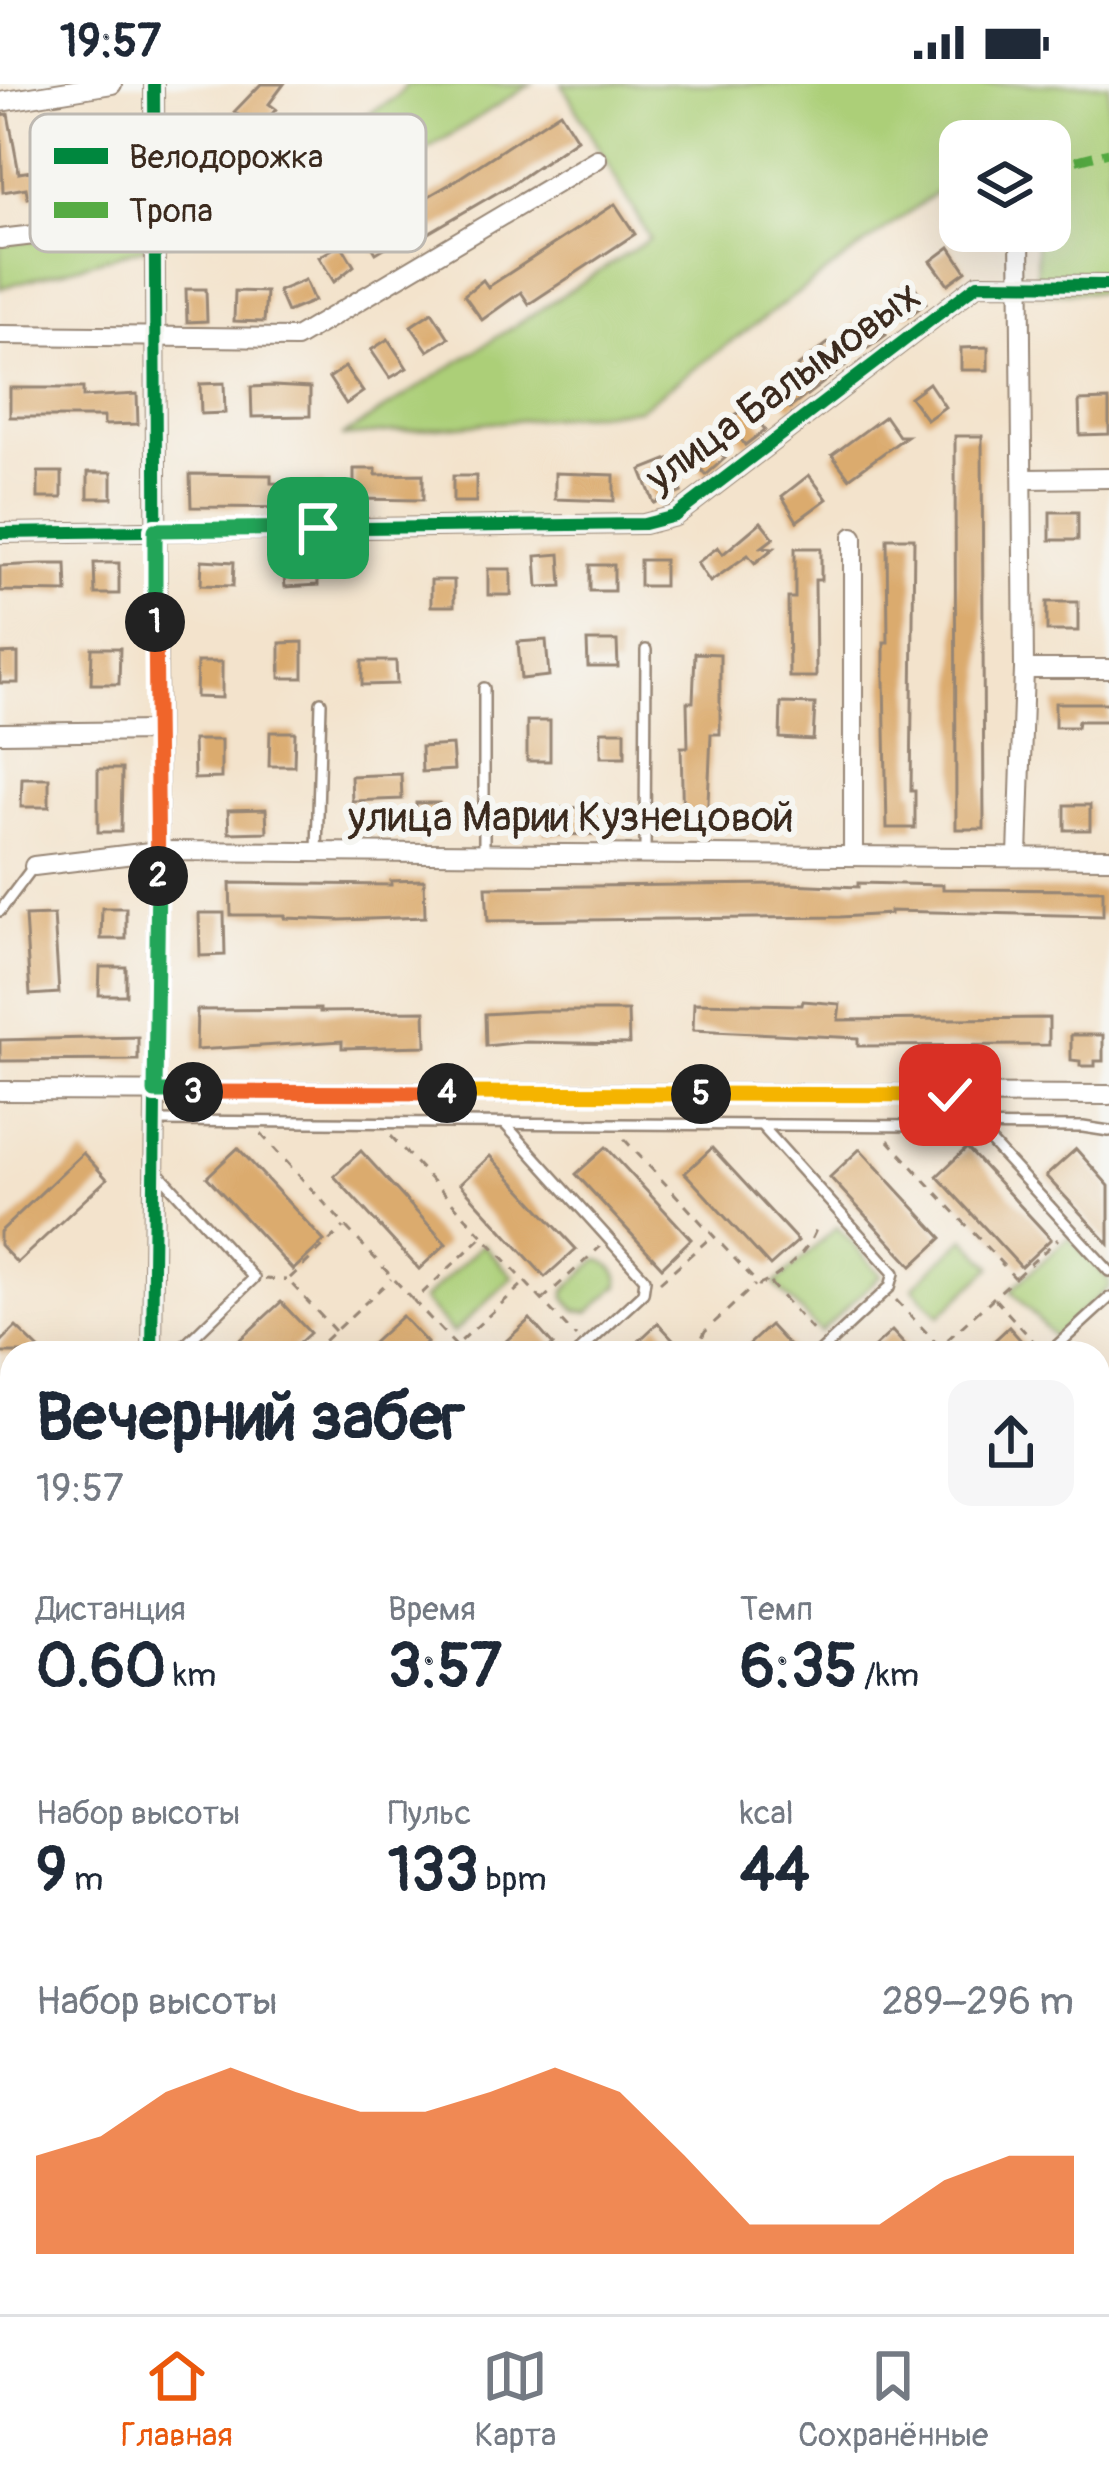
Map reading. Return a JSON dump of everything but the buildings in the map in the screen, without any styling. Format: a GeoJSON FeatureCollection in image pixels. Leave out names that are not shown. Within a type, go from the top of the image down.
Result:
{"type":"FeatureCollection","features":[{"type":"Feature","properties":{"kind":"street"},"geometry":{"type":"LineString","coordinates":[[0,102],[112,84]]}},
{"type":"Feature","properties":{"kind":"street"},"geometry":{"type":"LineString","coordinates":[[0,335],[296,338],[597,158]]}},
{"type":"Feature","properties":{"kind":"street"},"geometry":{"type":"LineString","coordinates":[[0,239],[30,235]]}},
{"type":"Feature","properties":{"kind":"street"},"geometry":{"type":"LineString","coordinates":[[152,1341],[158,851],[154,252]]}},
{"type":"Feature","properties":{"kind":"street"},"geometry":{"type":"LineString","coordinates":[[1018,856],[1025,478],[1020,252]]}},
{"type":"Feature","properties":{"kind":"street","name":"улица Балымовых"},"geometry":{"type":"LineString","coordinates":[[0,533],[644,524],[675,515],[978,284],[1109,285]]}},
{"type":"Feature","properties":{"kind":"street"},"geometry":{"type":"LineString","coordinates":[[1025,478],[1109,478]]}},
{"type":"Feature","properties":{"kind":"street"},"geometry":{"type":"LineString","coordinates":[[853,537],[853,856]]}},
{"type":"Feature","properties":{"kind":"street"},"geometry":{"type":"LineString","coordinates":[[1024,669],[1109,669]]}},
{"type":"Feature","properties":{"kind":"street"},"geometry":{"type":"LineString","coordinates":[[0,733],[156,731]]}},
{"type":"Feature","properties":{"kind":"street","name":"улица Марии Кузнецовой"},"geometry":{"type":"LineString","coordinates":[[34,866],[158,851],[1109,858]]}},
{"type":"Feature","properties":{"kind":"street"},"geometry":{"type":"LineString","coordinates":[[0,1091],[1109,1095]]}},
{"type":"Feature","properties":{"kind":"lane"},"geometry":{"type":"LineString","coordinates":[[645,854],[646,650]]}},
{"type":"Feature","properties":{"kind":"lane"},"geometry":{"type":"LineString","coordinates":[[484,688],[484,853]]}},
{"type":"Feature","properties":{"kind":"lane"},"geometry":{"type":"LineString","coordinates":[[317,852],[321,702]]}},
{"type":"Feature","properties":{"kind":"lane"},"geometry":{"type":"LineString","coordinates":[[0,910],[34,866]]}},
{"type":"Feature","properties":{"kind":"lane"},"geometry":{"type":"LineString","coordinates":[[154,1121],[1083,1127],[1109,1131]]}},
{"type":"Feature","properties":{"kind":"lane"},"geometry":{"type":"LineString","coordinates":[[504,1123],[642,1274],[646,1284],[639,1298],[592,1341]]}},
{"type":"Feature","properties":{"kind":"lane"},"geometry":{"type":"LineString","coordinates":[[761,1125],[890,1265],[894,1277],[887,1290],[832,1341]]}},
{"type":"Feature","properties":{"kind":"lane"},"geometry":{"type":"LineString","coordinates":[[976,1126],[1109,1271]]}},
{"type":"Feature","properties":{"kind":"lane"},"geometry":{"type":"LineString","coordinates":[[154,1168],[254,1279],[189,1341]]}},
{"type":"Feature","properties":{"kind":"lane"},"geometry":{"type":"LineString","coordinates":[[1061,1341],[1109,1298]]}},
{"type":"Feature","properties":{"kind":"path"},"geometry":{"type":"LineString","coordinates":[[249,1121],[451,1341]]}},
{"type":"Feature","properties":{"kind":"path"},"geometry":{"type":"LineString","coordinates":[[378,1122],[575,1341]]}},
{"type":"Feature","properties":{"kind":"path"},"geometry":{"type":"LineString","coordinates":[[609,1124],[756,1284]]}},
{"type":"Feature","properties":{"kind":"path"},"geometry":{"type":"LineString","coordinates":[[874,1125],[1015,1278]]}},
{"type":"Feature","properties":{"kind":"path"},"geometry":{"type":"LineString","coordinates":[[254,1279],[288,1280],[345,1226]]}},
{"type":"Feature","properties":{"kind":"path"},"geometry":{"type":"LineString","coordinates":[[700,1341],[705,1331],[756,1284],[769,1282],[812,1243],[817,1226]]}},
{"type":"Feature","properties":{"kind":"path"},"geometry":{"type":"LineString","coordinates":[[946,1341],[1069,1228]]}},
{"type":"Feature","properties":{"kind":"path"},"geometry":{"type":"LineString","coordinates":[[414,1300],[483,1236]]}},
{"type":"Feature","properties":{"kind":"path"},"geometry":{"type":"LineString","coordinates":[[646,1284],[666,1279],[712,1236]]}},
{"type":"Feature","properties":{"kind":"path"},"geometry":{"type":"LineString","coordinates":[[542,1300],[610,1238]]}},
{"type":"Feature","properties":{"kind":"path"},"geometry":{"type":"LineString","coordinates":[[324,1341],[392,1278]]}},
{"type":"Feature","properties":{"kind":"path"},"geometry":{"type":"LineString","coordinates":[[288,1280],[335,1331]]}},
{"type":"Feature","properties":{"kind":"path"},"geometry":{"type":"LineString","coordinates":[[461,1341],[525,1282]]}},
{"type":"Feature","properties":{"kind":"path"},"geometry":{"type":"LineString","coordinates":[[769,1282],[817,1341]]}},
{"type":"Feature","properties":{"kind":"path"},"geometry":{"type":"LineString","coordinates":[[887,1290],[934,1341]]}},
{"type":"Feature","properties":{"kind":"path"},"geometry":{"type":"LineString","coordinates":[[993,1298],[1035,1341]]}},
{"type":"Feature","properties":{"kind":"green space"},"geometry":{"type":"Polygon","coordinates":[[[407,84],[531,84],[426,150],[426,114],[368,114],[397,97],[407,84]]]}},
{"type":"Feature","properties":{"kind":"green space"},"geometry":{"type":"Polygon","coordinates":[[[562,84],[1109,84],[1109,292],[1037,292],[1036,252],[1071,252],[1071,120],[939,120],[939,190],[639,409],[341,437],[650,239],[562,84]]]}},
{"type":"Feature","properties":{"kind":"green space"},"geometry":{"type":"Polygon","coordinates":[[[30,241],[30,252],[129,252],[0,288],[0,244],[30,241]]]}},
{"type":"Feature","properties":{"kind":"green space"},"geometry":{"type":"Polygon","coordinates":[[[837,1227],[881,1275],[820,1332],[775,1284],[837,1227]]]}},
{"type":"Feature","properties":{"kind":"green space"},"geometry":{"type":"Polygon","coordinates":[[[1069,1237],[1109,1280],[1109,1287],[1054,1337],[1011,1290],[1069,1237]]]}},
{"type":"Feature","properties":{"kind":"green space"},"geometry":{"type":"Polygon","coordinates":[[[965,1238],[992,1267],[939,1316],[913,1287],[965,1238]]]}},
{"type":"Feature","properties":{"kind":"green space"},"geometry":{"type":"Polygon","coordinates":[[[483,1244],[513,1277],[453,1333],[423,1300],[483,1244]]]}},
{"type":"Feature","properties":{"kind":"green space"},"geometry":{"type":"Polygon","coordinates":[[[597,1260],[613,1268],[619,1285],[589,1312],[576,1310],[565,1291],[597,1260]]]}},
{"type":"Feature","properties":{"kind":"marked path"},"geometry":{"type":"LineString","coordinates":[[1071,162],[1109,152]]}},
{"type":"Feature","properties":{"kind":"cycle path"},"geometry":{"type":"LineString","coordinates":[[154,84],[154,114]]}},
{"type":"Feature","properties":{"kind":"cycle path"},"geometry":{"type":"LineString","coordinates":[[152,1341],[158,851],[155,252]]}},
{"type":"Feature","properties":{"kind":"cycle path"},"geometry":{"type":"LineString","coordinates":[[0,533],[644,524],[675,516],[978,284],[1109,285]]}},
{"type":"Feature","properties":{"kind":"route"},"geometry":{"type":"LineString","coordinates":[[318,528],[155,530],[155,1092],[950,1095]]}}]}
